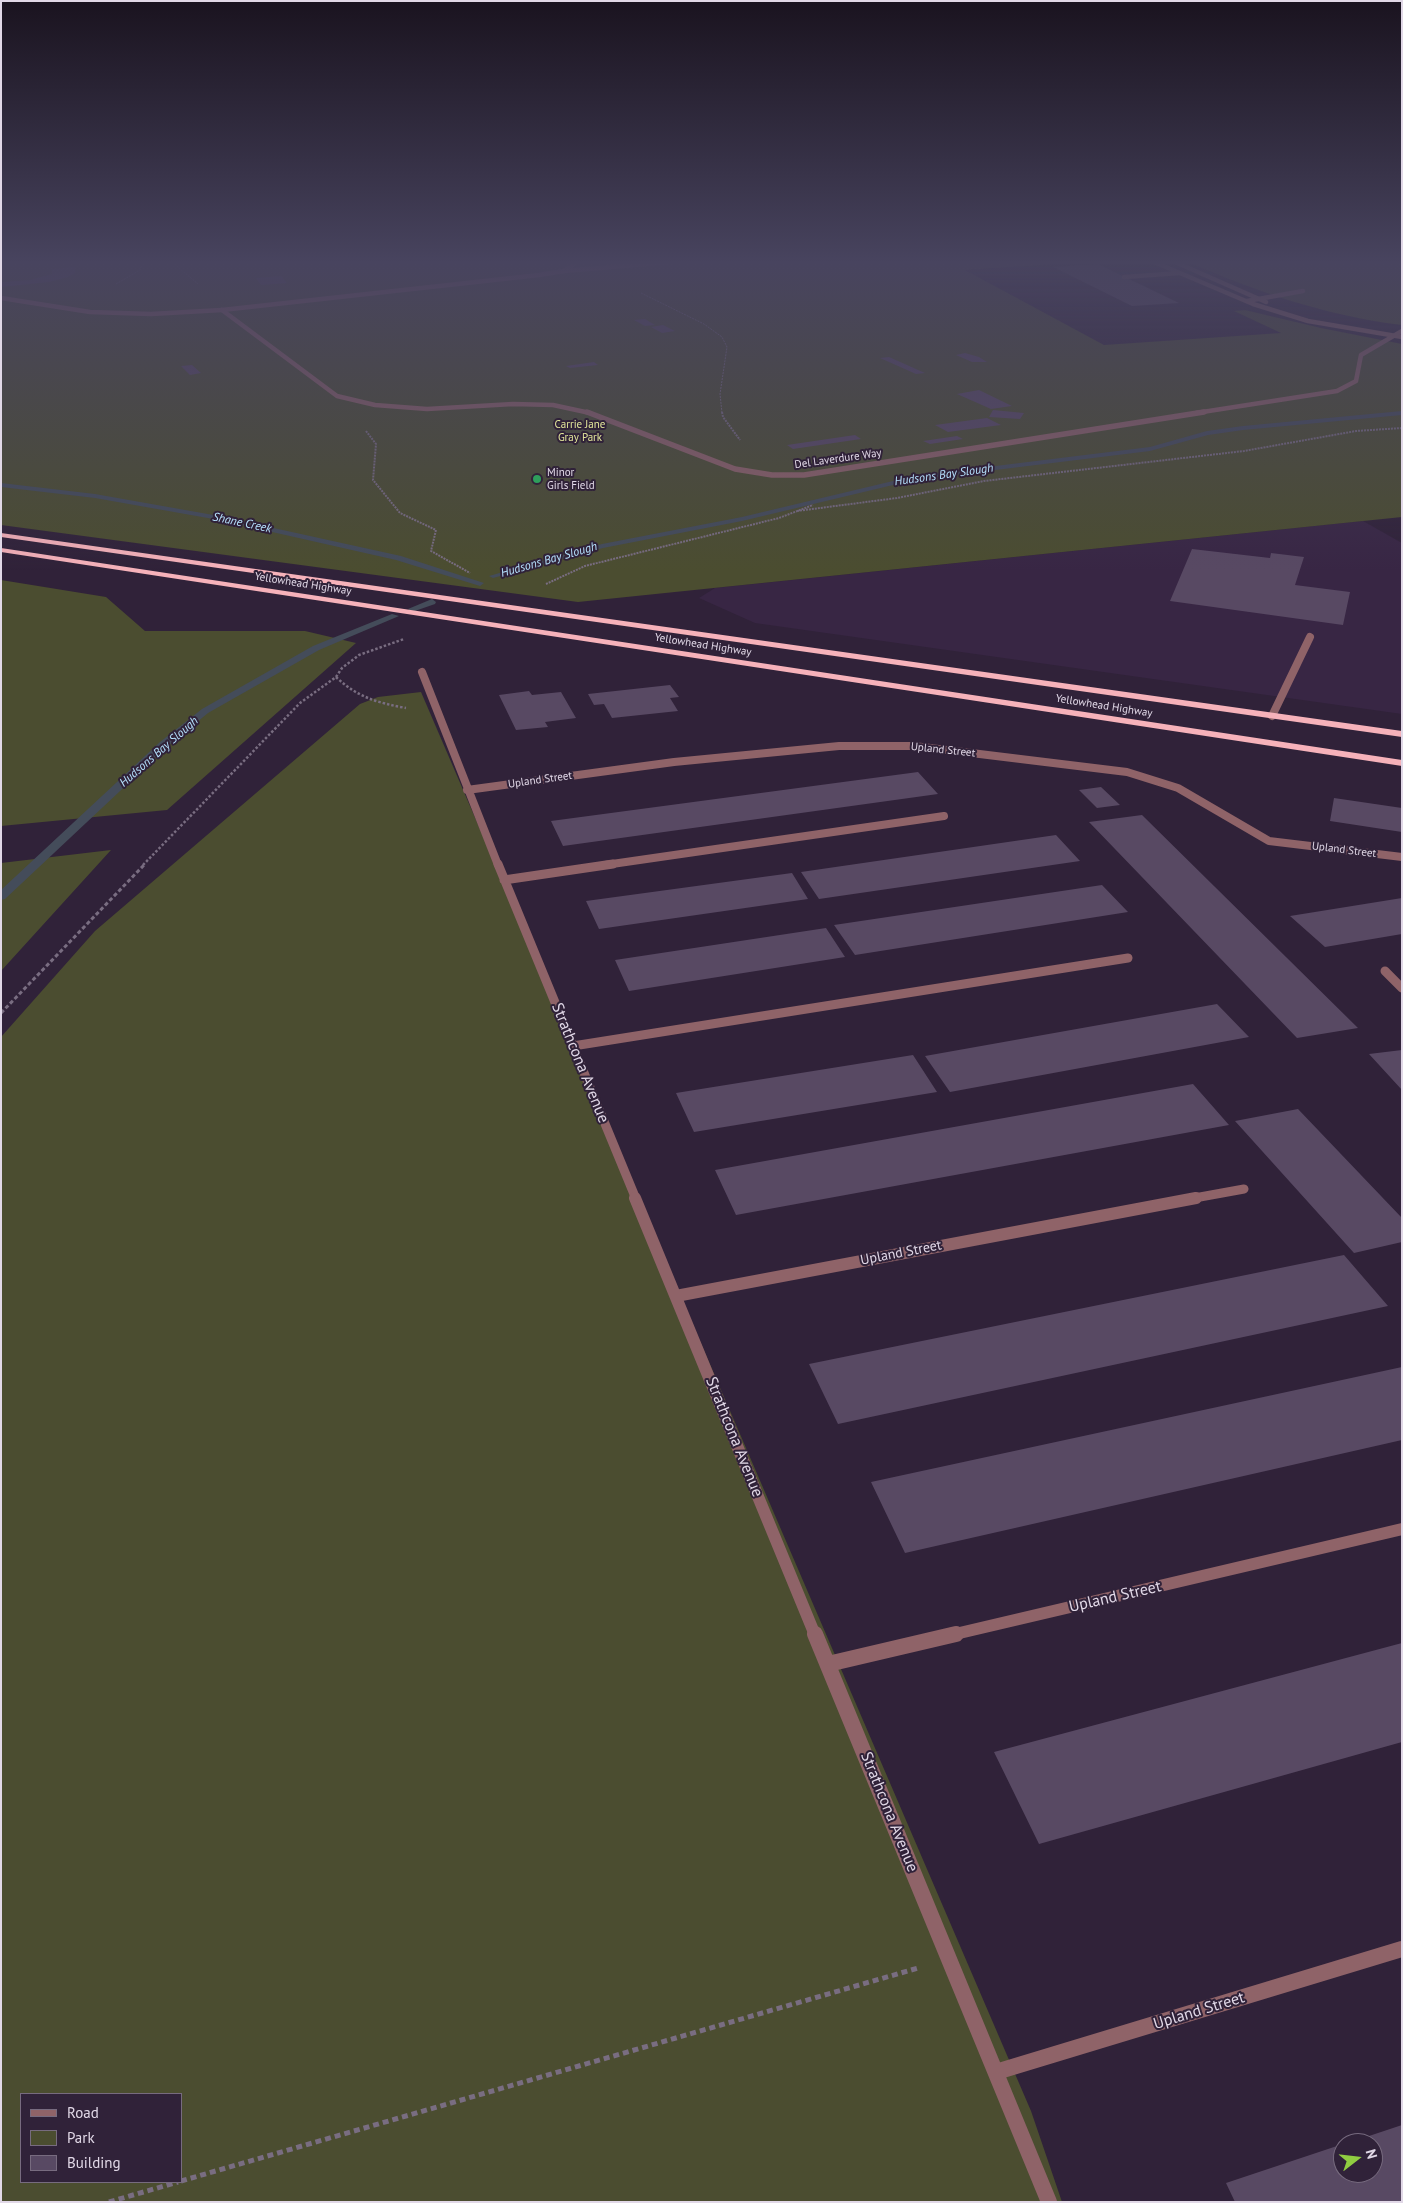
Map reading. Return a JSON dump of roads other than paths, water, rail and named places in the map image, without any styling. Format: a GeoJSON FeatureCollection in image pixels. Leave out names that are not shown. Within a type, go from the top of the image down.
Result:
{"type":"FeatureCollection","features":[{"type":"Feature","properties":{"kind":"highway","name":"Yellowhead Highway"},"geometry":{"type":"LineString","coordinates":[[1,535],[1402,734]]}},
{"type":"Feature","properties":{"kind":"highway","name":"Yellowhead Highway"},"geometry":{"type":"LineString","coordinates":[[1,550],[1402,763]]}},
{"type":"Feature","properties":{"kind":"street","name":"Del Laverdure Way"},"geometry":{"type":"LineString","coordinates":[[295,365],[337,396],[375,405],[427,409],[513,404],[553,405],[587,412],[735,469],[772,475],[804,475],[1337,391],[1356,381],[1359,365]]}},
{"type":"Feature","properties":{"kind":"street"},"geometry":{"type":"LineString","coordinates":[[1272,716],[1310,637]]}},
{"type":"Feature","properties":{"kind":"street","name":"Strathcona Avenue"},"geometry":{"type":"LineString","coordinates":[[422,672],[467,790],[1049,2202]]}},
{"type":"Feature","properties":{"kind":"street","name":"Upland Street"},"geometry":{"type":"LineString","coordinates":[[467,790],[674,762],[839,746],[914,746],[1127,772],[1178,788],[1269,842],[1402,857]]}},
{"type":"Feature","properties":{"kind":"street"},"geometry":{"type":"LineString","coordinates":[[504,880],[944,816]]}},
{"type":"Feature","properties":{"kind":"street"},"geometry":{"type":"LineString","coordinates":[[573,1046],[1128,958]]}},
{"type":"Feature","properties":{"kind":"street"},"geometry":{"type":"LineString","coordinates":[[1385,971],[1402,988]]}},
{"type":"Feature","properties":{"kind":"street","name":"Upland Street"},"geometry":{"type":"LineString","coordinates":[[676,1296],[1244,1188]]}},
{"type":"Feature","properties":{"kind":"street","name":"Upland Street"},"geometry":{"type":"LineString","coordinates":[[828,1664],[1402,1529]]}},
{"type":"Feature","properties":{"kind":"street","name":"Upland Street"},"geometry":{"type":"LineString","coordinates":[[996,2072],[1402,1949]]}},
{"type":"Feature","properties":{"kind":"waterway","name":"Hudsons Bay Slough"},"geometry":{"type":"LineString","coordinates":[[493,576],[602,546],[742,519],[914,478],[1014,464],[1150,449],[1207,433],[1243,428],[1402,413]]}},
{"type":"Feature","properties":{"kind":"waterway","name":"Shane Creek"},"geometry":{"type":"LineString","coordinates":[[1,485],[95,496],[219,518],[398,558],[480,583]]}},
{"type":"Feature","properties":{"kind":"waterway","name":"Hudsons Bay Slough"},"geometry":{"type":"LineString","coordinates":[[412,609],[432,602]]}},
{"type":"Feature","properties":{"kind":"waterway","name":"Hudsons Bay Slough"},"geometry":{"type":"LineString","coordinates":[[1,897],[164,744],[205,711],[316,648],[395,616]]}},
{"type":"Feature","properties":{"kind":"place","name":"Minor Girls Field"},"geometry":{"type":"Point","coordinates":[537,479]}},
{"type":"Feature","properties":{"kind":"park label","name":"Carrie Jane Gray Park"},"geometry":{"type":"Point","coordinates":[580,431]}}]}
